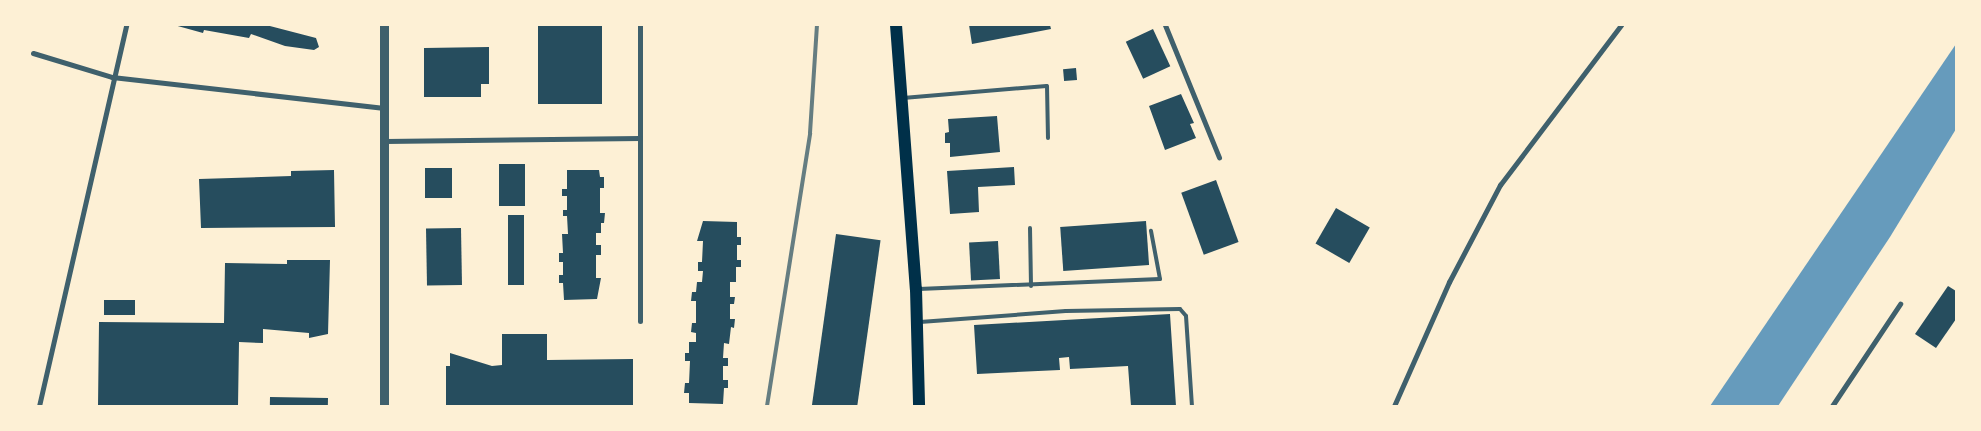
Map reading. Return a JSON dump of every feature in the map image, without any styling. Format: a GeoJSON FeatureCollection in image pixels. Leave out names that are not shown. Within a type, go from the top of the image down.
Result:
{"type":"FeatureCollection","features":[{"type":"Feature","properties":{"kind":"main road"},"geometry":{"type":"LineString","coordinates":[[896,25],[903,98],[918,322],[919,406]]}},
{"type":"Feature","properties":{"kind":"street"},"geometry":{"type":"LineString","coordinates":[[38,406],[112,77],[126,25]]}},
{"type":"Feature","properties":{"kind":"street"},"geometry":{"type":"LineString","coordinates":[[384,25],[384,406]]}},
{"type":"Feature","properties":{"kind":"street"},"geometry":{"type":"LineString","coordinates":[[640,25],[640,321]]}},
{"type":"Feature","properties":{"kind":"street"},"geometry":{"type":"LineString","coordinates":[[1165,25],[1219,157]]}},
{"type":"Feature","properties":{"kind":"street"},"geometry":{"type":"LineString","coordinates":[[1394,406],[1449,282],[1500,185],[1621,25]]}},
{"type":"Feature","properties":{"kind":"street"},"geometry":{"type":"LineString","coordinates":[[33,54],[112,77],[385,108]]}},
{"type":"Feature","properties":{"kind":"street"},"geometry":{"type":"LineString","coordinates":[[385,141],[640,138]]}},
{"type":"Feature","properties":{"kind":"street"},"geometry":{"type":"LineString","coordinates":[[1832,406],[1900,304]]}},
{"type":"Feature","properties":{"kind":"lane"},"geometry":{"type":"LineString","coordinates":[[903,98],[1046,86],[1048,138]]}},
{"type":"Feature","properties":{"kind":"lane"},"geometry":{"type":"LineString","coordinates":[[1030,228],[1031,286]]}},
{"type":"Feature","properties":{"kind":"lane"},"geometry":{"type":"LineString","coordinates":[[916,289],[1031,286],[1160,279],[1151,230]]}},
{"type":"Feature","properties":{"kind":"lane"},"geometry":{"type":"LineString","coordinates":[[918,322],[1066,311],[1180,309],[1186,316],[1192,406]]}},
{"type":"Feature","properties":{"kind":"water"},"geometry":{"type":"Polygon","coordinates":[[[1956,44],[1956,129],[1890,237],[1778,406],[1710,406],[1956,44]]]}},
{"type":"Feature","properties":{"kind":"building"},"geometry":{"type":"Polygon","coordinates":[[[174,25],[266,25],[316,38],[319,47],[314,50],[285,46],[251,34],[249,38],[204,30],[203,33],[174,25]]]}},
{"type":"Feature","properties":{"kind":"building"},"geometry":{"type":"Polygon","coordinates":[[[538,25],[602,25],[602,104],[538,104],[538,25]]]}},
{"type":"Feature","properties":{"kind":"building"},"geometry":{"type":"Polygon","coordinates":[[[969,25],[1050,25],[1051,29],[972,44],[969,25]]]}},
{"type":"Feature","properties":{"kind":"building"},"geometry":{"type":"Polygon","coordinates":[[[1153,29],[1170,66],[1143,79],[1126,42],[1153,29]]]}},
{"type":"Feature","properties":{"kind":"building"},"geometry":{"type":"Polygon","coordinates":[[[489,47],[489,84],[481,84],[481,97],[424,97],[424,48],[489,47]]]}},
{"type":"Feature","properties":{"kind":"building"},"geometry":{"type":"Polygon","coordinates":[[[1076,68],[1077,80],[1064,81],[1063,69],[1076,68]]]}},
{"type":"Feature","properties":{"kind":"building"},"geometry":{"type":"Polygon","coordinates":[[[1181,94],[1194,123],[1190,124],[1196,138],[1165,150],[1149,106],[1181,94]]]}},
{"type":"Feature","properties":{"kind":"building"},"geometry":{"type":"Polygon","coordinates":[[[997,116],[1000,152],[950,157],[950,143],[945,143],[945,133],[949,132],[948,119],[997,116]]]}},
{"type":"Feature","properties":{"kind":"building"},"geometry":{"type":"Polygon","coordinates":[[[499,164],[525,164],[525,206],[499,206],[499,164]]]}},
{"type":"Feature","properties":{"kind":"building"},"geometry":{"type":"Polygon","coordinates":[[[1014,167],[1015,185],[978,187],[979,212],[950,214],[947,171],[1014,167]]]}},
{"type":"Feature","properties":{"kind":"building"},"geometry":{"type":"Polygon","coordinates":[[[425,168],[452,168],[452,198],[425,198],[425,168]]]}},
{"type":"Feature","properties":{"kind":"building"},"geometry":{"type":"Polygon","coordinates":[[[334,170],[335,227],[201,228],[199,179],[291,176],[291,171],[334,170]]]}},
{"type":"Feature","properties":{"kind":"building"},"geometry":{"type":"Polygon","coordinates":[[[567,170],[599,170],[600,177],[604,177],[604,188],[600,188],[600,213],[605,213],[604,223],[601,223],[601,233],[596,233],[596,245],[601,245],[601,255],[596,255],[596,278],[601,278],[597,299],[564,300],[563,283],[559,283],[559,275],[563,275],[563,262],[559,262],[559,253],[563,253],[562,234],[568,234],[567,216],[563,216],[563,210],[567,210],[567,196],[562,196],[562,189],[567,189],[567,170]]]}},
{"type":"Feature","properties":{"kind":"building"},"geometry":{"type":"Polygon","coordinates":[[[1216,180],[1239,242],[1204,255],[1181,193],[1216,180]]]}},
{"type":"Feature","properties":{"kind":"building"},"geometry":{"type":"Polygon","coordinates":[[[1336,208],[1370,228],[1349,263],[1316,244],[1336,208]]]}},
{"type":"Feature","properties":{"kind":"building"},"geometry":{"type":"Polygon","coordinates":[[[508,215],[524,215],[524,285],[508,285],[508,215]]]}},
{"type":"Feature","properties":{"kind":"building"},"geometry":{"type":"Polygon","coordinates":[[[703,221],[737,222],[737,237],[741,237],[741,245],[737,245],[737,260],[741,260],[741,267],[736,267],[736,282],[730,282],[730,297],[735,297],[734,304],[730,304],[730,319],[735,319],[734,328],[731,327],[729,344],[724,343],[723,358],[728,358],[728,366],[723,366],[723,380],[728,380],[728,388],[724,388],[723,404],[689,403],[689,393],[684,393],[685,383],[689,383],[690,361],[685,361],[685,353],[689,353],[689,342],[696,342],[696,333],[691,332],[692,323],[696,323],[696,301],[691,301],[692,292],[696,292],[697,282],[702,282],[703,271],[698,271],[698,262],[702,262],[703,241],[697,241],[703,221]]]}},
{"type":"Feature","properties":{"kind":"building"},"geometry":{"type":"Polygon","coordinates":[[[1146,221],[1149,265],[1063,271],[1060,227],[1146,221]]]}},
{"type":"Feature","properties":{"kind":"building"},"geometry":{"type":"Polygon","coordinates":[[[461,228],[462,285],[427,286],[426,229],[461,228]]]}},
{"type":"Feature","properties":{"kind":"building"},"geometry":{"type":"Polygon","coordinates":[[[836,234],[881,240],[857,406],[812,405],[836,234]]]}},
{"type":"Feature","properties":{"kind":"building"},"geometry":{"type":"Polygon","coordinates":[[[998,241],[1000,279],[971,280],[969,243],[998,241]]]}},
{"type":"Feature","properties":{"kind":"building"},"geometry":{"type":"Polygon","coordinates":[[[287,260],[330,260],[328,334],[309,338],[309,333],[263,329],[263,343],[239,342],[238,406],[98,406],[99,322],[224,323],[225,263],[287,264],[287,260]]]}},
{"type":"Feature","properties":{"kind":"building"},"geometry":{"type":"Polygon","coordinates":[[[1948,286],[1956,291],[1956,319],[1936,348],[1915,334],[1948,286]]]}},
{"type":"Feature","properties":{"kind":"building"},"geometry":{"type":"Polygon","coordinates":[[[104,300],[135,300],[135,315],[104,315],[104,300]]]}},
{"type":"Feature","properties":{"kind":"building"},"geometry":{"type":"Polygon","coordinates":[[[1170,314],[1176,406],[1131,406],[1128,366],[1070,369],[1069,357],[1059,358],[1060,370],[977,374],[974,325],[1170,314]]]}},
{"type":"Feature","properties":{"kind":"building"},"geometry":{"type":"Polygon","coordinates":[[[502,334],[547,334],[547,360],[633,359],[633,406],[446,406],[446,366],[450,366],[450,353],[492,366],[502,365],[502,334]]]}},
{"type":"Feature","properties":{"kind":"building"},"geometry":{"type":"Polygon","coordinates":[[[270,397],[328,398],[328,406],[270,406],[270,397]]]}},
{"type":"Feature","properties":{"kind":"railway"},"geometry":{"type":"LineString","coordinates":[[767,406],[810,133],[817,25]]}}]}
